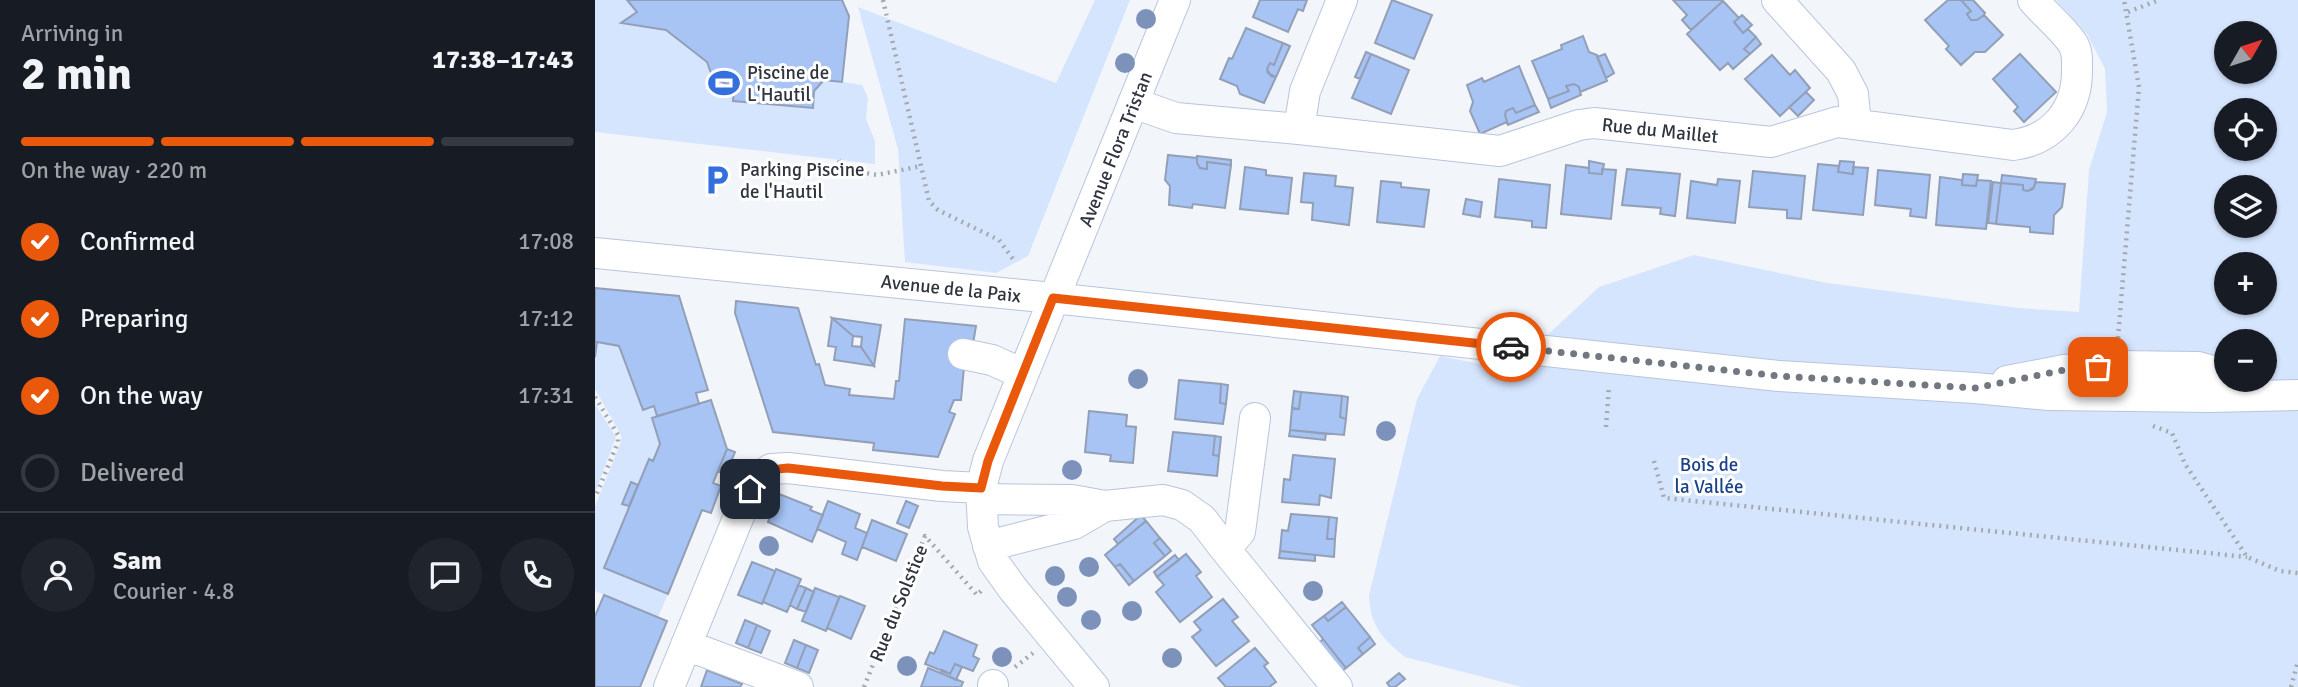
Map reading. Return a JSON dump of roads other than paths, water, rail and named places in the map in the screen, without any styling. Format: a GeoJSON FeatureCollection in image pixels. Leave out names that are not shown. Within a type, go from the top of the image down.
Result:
{"type":"FeatureCollection","features":[{"type":"Feature","properties":{"kind":"street","name":"Avenue Flora Tristan"},"geometry":{"type":"LineString","coordinates":[[981,494],[988,461],[1175,0]]}},
{"type":"Feature","properties":{"kind":"street"},"geometry":{"type":"LineString","coordinates":[[1299,129],[1305,91],[1342,0]]}},
{"type":"Feature","properties":{"kind":"street"},"geometry":{"type":"LineString","coordinates":[[1777,0],[1840,71],[1849,85],[1856,106],[1856,124]]}},
{"type":"Feature","properties":{"kind":"street","name":"Rue du Maillet"},"geometry":{"type":"LineString","coordinates":[[1133,103],[1176,118],[1500,151],[1594,122],[1771,142],[1836,122],[2013,145],[2043,136],[2057,126],[2066,116],[2077,78],[2077,59],[2073,44],[2033,0]]}},
{"type":"Feature","properties":{"kind":"street","name":"Avenue de la Paix"},"geometry":{"type":"LineString","coordinates":[[595,253],[1053,298],[1779,376],[2049,395],[2298,395]]}},
{"type":"Feature","properties":{"kind":"street"},"geometry":{"type":"LineString","coordinates":[[963,354],[992,360],[1023,374]]}},
{"type":"Feature","properties":{"kind":"street","name":"Avenue de la Paix"},"geometry":{"type":"LineString","coordinates":[[1975,388],[2064,370],[2116,366],[2198,367],[2214,372]]}},
{"type":"Feature","properties":{"kind":"street","name":"Avenue de la Paix"},"geometry":{"type":"LineString","coordinates":[[2277,391],[2298,395]]}},
{"type":"Feature","properties":{"kind":"street"},"geometry":{"type":"LineString","coordinates":[[1226,549],[1240,532],[1255,418]]}},
{"type":"Feature","properties":{"kind":"street"},"geometry":{"type":"LineString","coordinates":[[669,687],[750,489],[759,477],[771,469],[788,468],[942,486],[981,494],[1072,500],[1105,506],[1163,500],[1182,505],[1202,519],[1337,687]]}},
{"type":"Feature","properties":{"kind":"street"},"geometry":{"type":"LineString","coordinates":[[981,494],[983,527],[993,561],[1094,687]]}},
{"type":"Feature","properties":{"kind":"street"},"geometry":{"type":"LineString","coordinates":[[988,546],[1074,524],[1105,506]]}},
{"type":"Feature","properties":{"kind":"street"},"geometry":{"type":"LineString","coordinates":[[686,645],[798,687]]}},
{"type":"Feature","properties":{"kind":"place","name":"Piscine de L'Hautil"},"geometry":{"type":"Point","coordinates":[724,83]}},
{"type":"Feature","properties":{"kind":"place","name":"Parking Piscine de l'Hautil"},"geometry":{"type":"Point","coordinates":[717,180]}},
{"type":"Feature","properties":{"kind":"park label","name":"Bois de la Vallée"},"geometry":{"type":"Point","coordinates":[1709,475]}}]}
